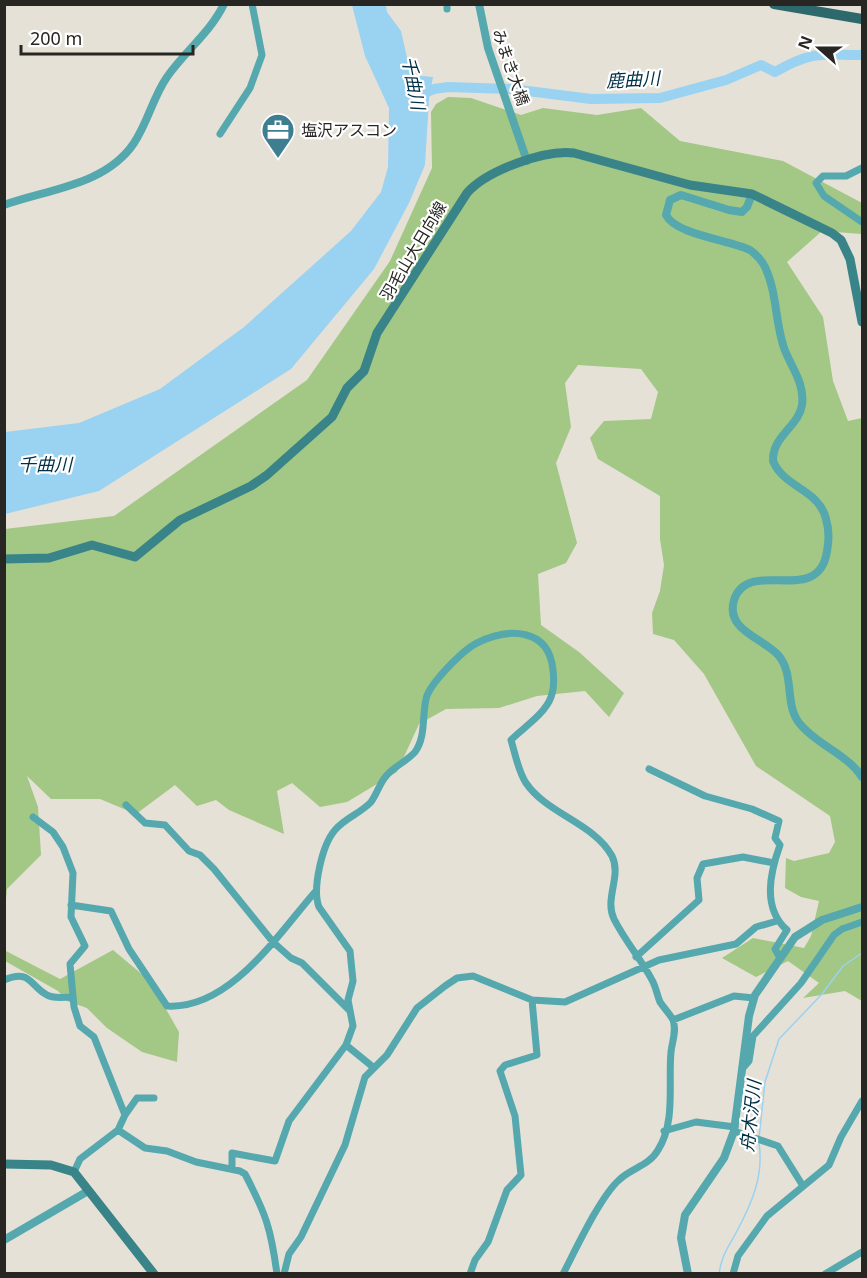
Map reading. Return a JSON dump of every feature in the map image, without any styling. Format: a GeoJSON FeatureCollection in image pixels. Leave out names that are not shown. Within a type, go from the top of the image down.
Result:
{"type":"FeatureCollection","features":[{"type":"Feature","properties":{"kind":"main road"},"geometry":{"type":"LineString","coordinates":[[774,4],[862,19]]}},
{"type":"Feature","properties":{"kind":"main road","name":"羽毛山大日向線"},"geometry":{"type":"LineString","coordinates":[[4,560],[49,558],[92,545],[135,557],[180,520],[243,490],[267,475],[332,417],[347,388],[364,371],[377,333],[467,193],[481,179],[527,161],[565,152],[690,185],[752,194],[792,211],[841,240],[850,259],[862,322]]}},
{"type":"Feature","properties":{"kind":"main road"},"geometry":{"type":"LineString","coordinates":[[4,1164],[51,1164],[74,1172],[154,1274]]}},
{"type":"Feature","properties":{"kind":"street"},"geometry":{"type":"LineString","coordinates":[[4,205],[91,179],[122,158],[140,132],[165,79],[212,26],[224,4]]}},
{"type":"Feature","properties":{"kind":"street"},"geometry":{"type":"LineString","coordinates":[[220,135],[250,88],[262,55],[252,4]]}},
{"type":"Feature","properties":{"kind":"street","name":"みまき大橋"},"geometry":{"type":"LineString","coordinates":[[479,4],[488,48],[527,161]]}},
{"type":"Feature","properties":{"kind":"street"},"geometry":{"type":"LineString","coordinates":[[862,168],[846,176],[823,176],[816,183],[824,196],[862,222]]}},
{"type":"Feature","properties":{"kind":"street"},"geometry":{"type":"LineString","coordinates":[[752,194],[747,207],[738,212],[681,195],[670,200],[666,215],[674,224],[688,231],[750,250],[758,255],[764,265],[771,282],[784,348],[798,376],[803,396],[800,413],[777,443],[773,460],[784,478],[818,501],[827,521],[828,547],[823,565],[815,576],[800,580],[759,581],[743,586],[735,598],[734,615],[740,627],[772,648],[784,663],[792,709],[799,724],[849,762],[862,777]]}},
{"type":"Feature","properties":{"kind":"street"},"geometry":{"type":"LineString","coordinates":[[71,905],[111,911],[129,949],[167,1006],[202,999],[223,988],[238,978],[273,942],[296,918],[315,892],[329,840],[334,831],[369,803],[385,776],[416,750],[421,736],[426,700],[435,682],[478,642],[501,635],[524,634],[540,639],[547,646],[553,662],[554,683],[548,703],[511,740],[522,775],[525,783],[543,801],[594,837],[612,856],[615,876],[610,909],[673,1020],[674,1030],[669,1077],[671,1100],[659,1149],[650,1161],[618,1180],[591,1220],[563,1274]]}},
{"type":"Feature","properties":{"kind":"street"},"geometry":{"type":"LineString","coordinates":[[649,769],[705,796],[752,809],[779,821],[775,838],[780,845],[774,863],[770,901],[777,921],[787,930],[775,949],[779,956]]}},
{"type":"Feature","properties":{"kind":"street"},"geometry":{"type":"LineString","coordinates":[[126,804],[145,823],[165,825],[189,852],[200,855],[237,895],[273,942],[291,958],[302,963],[350,1011]]}},
{"type":"Feature","properties":{"kind":"street"},"geometry":{"type":"LineString","coordinates":[[33,818],[48,828],[63,847],[73,873],[72,921],[85,942],[81,952],[70,964],[72,997],[80,1026],[94,1037],[98,1053],[125,1115]]}},
{"type":"Feature","properties":{"kind":"street"},"geometry":{"type":"LineString","coordinates":[[636,957],[699,900],[697,878],[703,864],[743,857],[774,863]]}},
{"type":"Feature","properties":{"kind":"street"},"geometry":{"type":"LineString","coordinates":[[232,1168],[232,1153],[275,1161],[289,1121],[346,1045],[353,1026],[348,1000],[353,981],[350,951],[318,907],[315,892]]}},
{"type":"Feature","properties":{"kind":"street"},"geometry":{"type":"LineString","coordinates":[[688,1274],[681,1238],[685,1215],[724,1158],[735,1129],[748,1016],[754,998],[779,956],[795,937],[808,927],[862,907]]}},
{"type":"Feature","properties":{"kind":"street"},"geometry":{"type":"LineString","coordinates":[[284,1274],[289,1254],[301,1237],[345,1145],[362,1084],[373,1067],[387,1054],[417,1008],[457,978],[476,977],[532,1000],[556,1003],[575,999],[659,960],[736,944],[756,927],[777,921]]}},
{"type":"Feature","properties":{"kind":"street"},"geometry":{"type":"LineString","coordinates":[[743,1068],[749,1061],[753,1036],[801,983],[834,935],[842,929],[862,922]]}},
{"type":"Feature","properties":{"kind":"street"},"geometry":{"type":"LineString","coordinates":[[4,980],[17,975],[24,977],[50,997],[72,997]]}},
{"type":"Feature","properties":{"kind":"street"},"geometry":{"type":"LineString","coordinates":[[673,1020],[734,996],[754,998]]}},
{"type":"Feature","properties":{"kind":"street"},"geometry":{"type":"LineString","coordinates":[[470,1274],[475,1260],[488,1242],[507,1190],[520,1174],[515,1116],[500,1071],[505,1065],[537,1055],[532,1000]]}},
{"type":"Feature","properties":{"kind":"street"},"geometry":{"type":"LineString","coordinates":[[346,1045],[373,1067]]}},
{"type":"Feature","properties":{"kind":"street"},"geometry":{"type":"LineString","coordinates":[[74,1172],[80,1160],[117,1130],[137,1098],[154,1098]]}},
{"type":"Feature","properties":{"kind":"street"},"geometry":{"type":"LineString","coordinates":[[733,1274],[738,1256],[767,1216],[829,1165],[841,1137],[862,1101]]}},
{"type":"Feature","properties":{"kind":"street"},"geometry":{"type":"LineString","coordinates":[[664,1131],[696,1122],[735,1129],[780,1147],[803,1186]]}},
{"type":"Feature","properties":{"kind":"street"},"geometry":{"type":"LineString","coordinates":[[117,1130],[145,1148],[167,1151],[196,1162],[232,1168],[245,1174],[265,1211],[271,1229],[277,1274]]}},
{"type":"Feature","properties":{"kind":"street"},"geometry":{"type":"LineString","coordinates":[[4,1240],[88,1191]]}},
{"type":"Feature","properties":{"kind":"street"},"geometry":{"type":"LineString","coordinates":[[825,1274],[862,1251]]}},
{"type":"Feature","properties":{"kind":"green space"},"geometry":{"type":"Polygon","coordinates":[[[448,97],[471,98],[521,115],[543,108],[597,115],[641,108],[680,141],[783,161],[862,203],[862,234],[822,231],[787,262],[823,317],[833,381],[848,421],[862,418],[862,1001],[845,991],[803,998],[819,983],[788,961],[756,977],[722,958],[753,938],[804,948],[811,936],[819,901],[801,897],[785,888],[786,858],[794,861],[829,853],[835,842],[830,816],[756,766],[704,674],[674,640],[653,634],[652,613],[660,591],[664,565],[660,539],[660,496],[598,459],[590,438],[604,421],[651,419],[658,392],[641,369],[578,365],[565,383],[571,427],[556,463],[577,543],[566,563],[538,574],[541,625],[579,652],[624,693],[609,717],[585,691],[537,696],[499,708],[446,709],[419,724],[397,772],[347,802],[320,807],[292,783],[277,791],[284,834],[229,810],[216,800],[197,806],[175,785],[136,814],[100,799],[51,799],[27,776],[38,807],[41,855],[7,889],[5,908],[5,529],[114,516],[307,380],[390,261],[432,168],[431,112],[436,104],[448,97]]]}},
{"type":"Feature","properties":{"kind":"green space"},"geometry":{"type":"Polygon","coordinates":[[[4,950],[60,979],[113,950],[150,981],[179,1032],[177,1062],[142,1052],[107,1028],[87,1008],[67,1001],[58,991],[5,961],[4,950]]]}},
{"type":"Feature","properties":{"kind":"water","name":"千曲川"},"geometry":{"type":"Polygon","coordinates":[[[352,5],[386,5],[387,12],[401,31],[411,75],[433,77],[429,99],[425,165],[409,203],[374,269],[291,369],[99,491],[5,514],[5,432],[79,423],[160,389],[244,327],[351,231],[381,192],[388,167],[389,108],[365,56],[352,5]]]}},
{"type":"Feature","properties":{"kind":"waterway","name":"鹿曲川"},"geometry":{"type":"LineString","coordinates":[[418,96],[434,89],[448,87],[512,89],[591,99],[660,98],[726,80],[761,65],[775,72],[799,60],[817,55],[862,55]]}},
{"type":"Feature","properties":{"kind":"waterway","name":"舟木沢川"},"geometry":{"type":"LineString","coordinates":[[759,1138],[765,1082],[779,1039],[822,994],[843,966],[862,953]]}},
{"type":"Feature","properties":{"kind":"waterway","name":"舟木沢川"},"geometry":{"type":"LineString","coordinates":[[719,1274],[723,1256],[756,1188],[760,1166],[759,1143]]}},
{"type":"Feature","properties":{"kind":"place","name":"塩沢アスコン"},"geometry":{"type":"Point","coordinates":[278,159]}}]}
